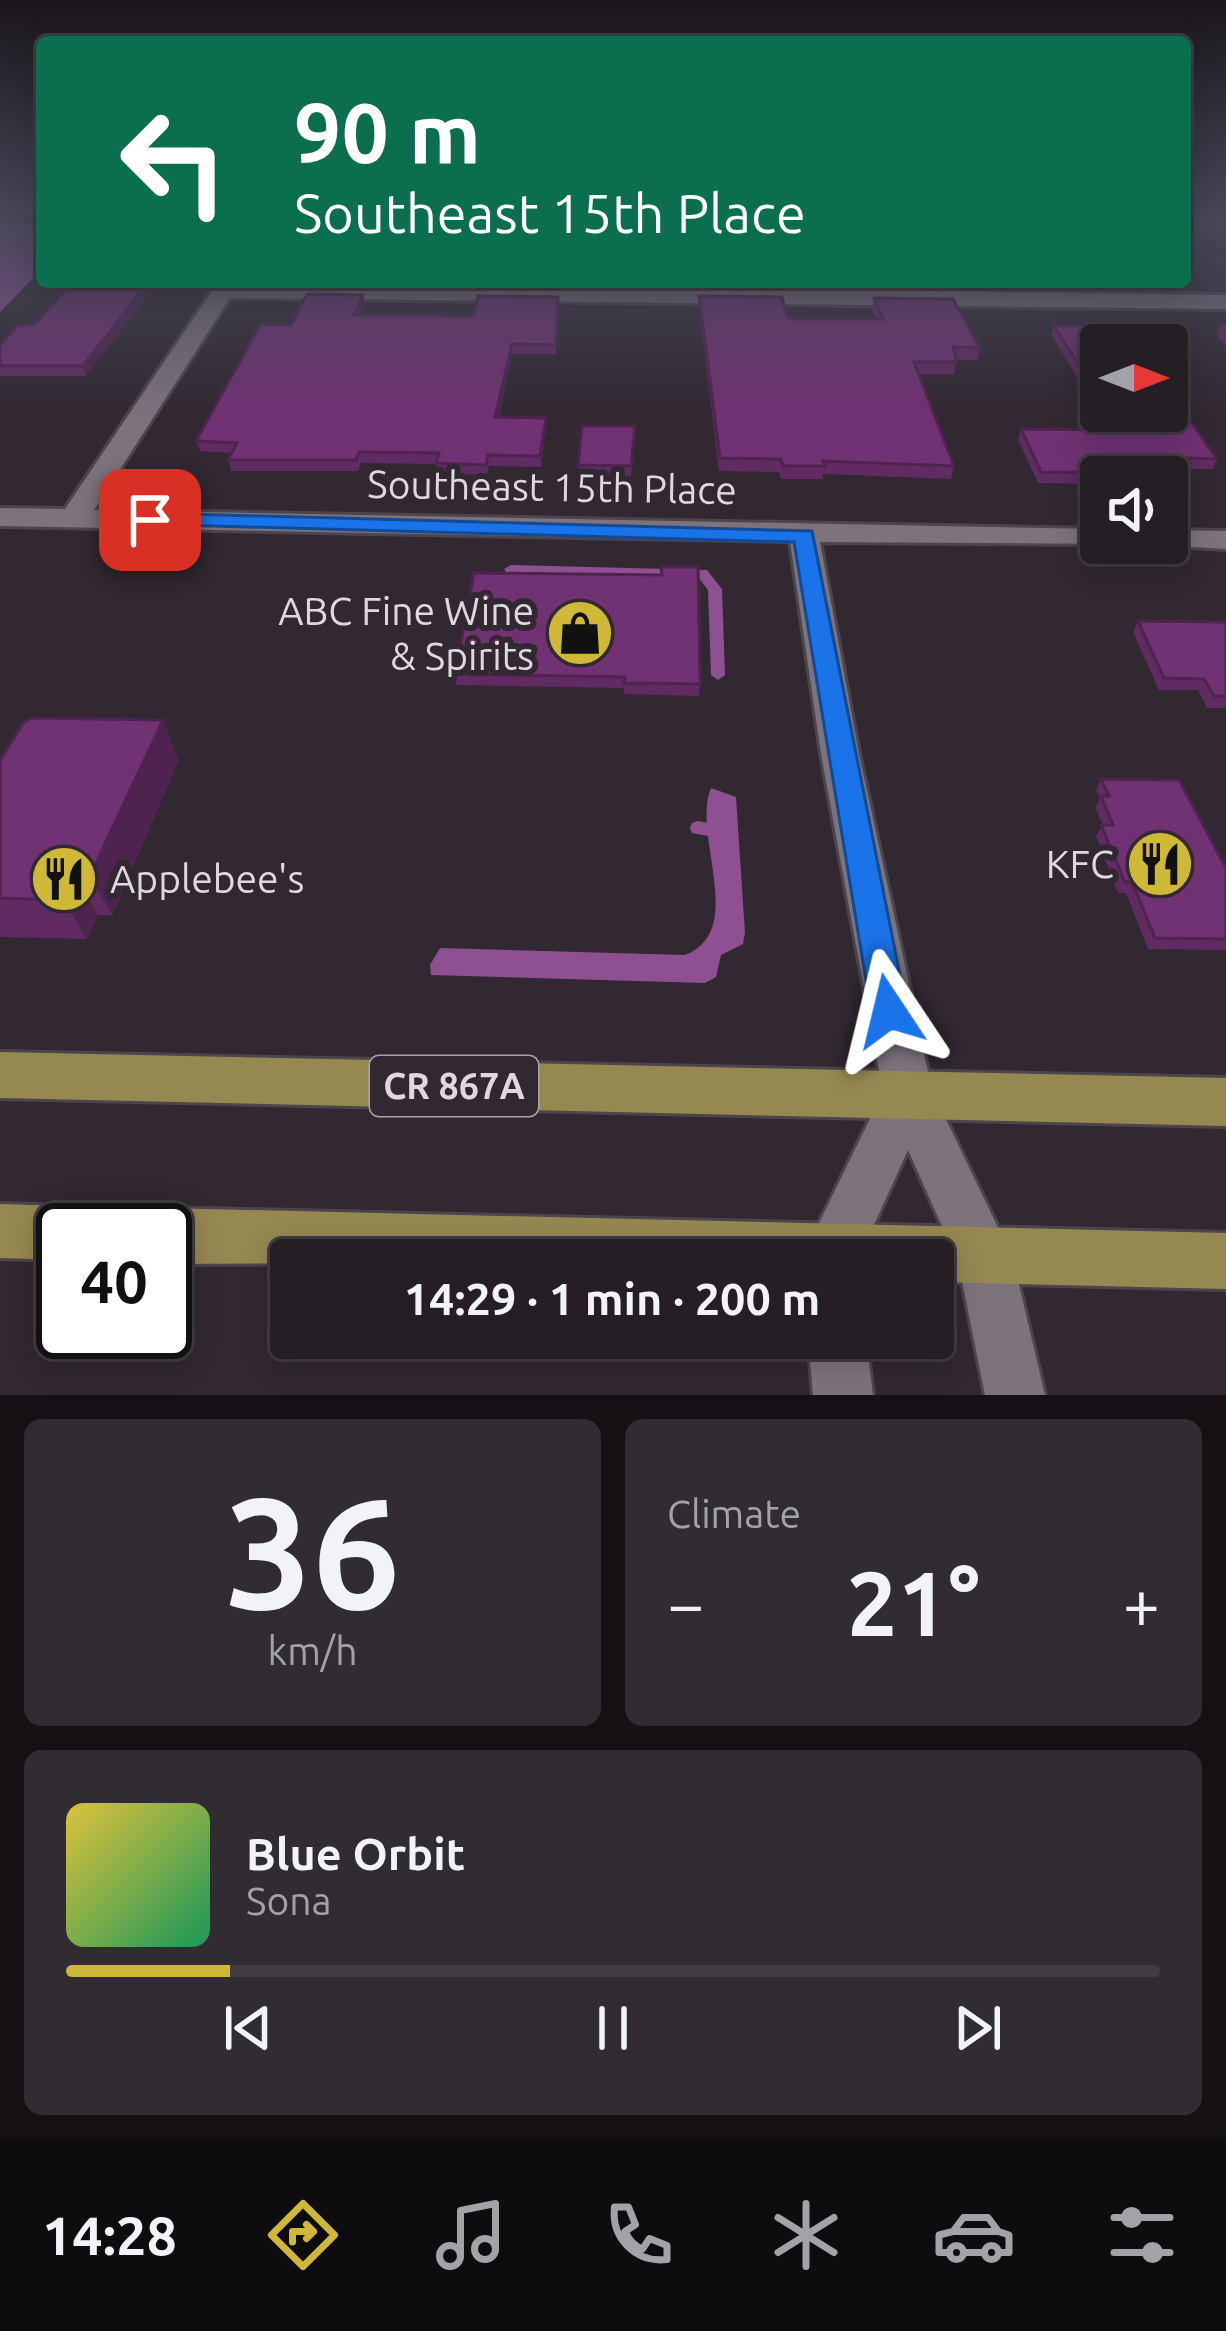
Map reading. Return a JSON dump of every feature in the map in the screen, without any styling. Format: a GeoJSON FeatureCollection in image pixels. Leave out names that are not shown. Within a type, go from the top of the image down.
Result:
{"type":"FeatureCollection","features":[{"type":"Feature","properties":{"kind":"main road","name":"CR 867A"},"geometry":{"type":"LineString","coordinates":[[0,1076],[1226,1102]]}},
{"type":"Feature","properties":{"kind":"main road"},"geometry":{"type":"LineString","coordinates":[[0,1231],[36,1232]]}},
{"type":"Feature","properties":{"kind":"main road"},"geometry":{"type":"LineString","coordinates":[[192,1237],[270,1239]]}},
{"type":"Feature","properties":{"kind":"main road"},"geometry":{"type":"LineString","coordinates":[[954,1258],[1226,1261]]}},
{"type":"Feature","properties":{"kind":"street"},"geometry":{"type":"LineString","coordinates":[[74,518],[225,288]]}},
{"type":"Feature","properties":{"kind":"street"},"geometry":{"type":"LineString","coordinates":[[444,288],[1021,291],[1226,302]]}},
{"type":"Feature","properties":{"kind":"street","name":"Southeast 15th Place"},"geometry":{"type":"LineString","coordinates":[[0,517],[1080,538]]}},
{"type":"Feature","properties":{"kind":"street"},"geometry":{"type":"LineString","coordinates":[[804,536],[844,776],[908,1094],[986,1258],[1015,1395]]}},
{"type":"Feature","properties":{"kind":"street"},"geometry":{"type":"LineString","coordinates":[[1188,539],[1226,540]]}},
{"type":"Feature","properties":{"kind":"street"},"geometry":{"type":"LineString","coordinates":[[836,1239],[908,1094]]}},
{"type":"Feature","properties":{"kind":"street"},"geometry":{"type":"LineString","coordinates":[[840,1359],[844,1395]]}},
{"type":"Feature","properties":{"kind":"shaded area"},"geometry":{"type":"Polygon","coordinates":[[[0,288],[23,288],[0,312],[0,288]]]}},
{"type":"Feature","properties":{"kind":"shaded area"},"geometry":{"type":"Polygon","coordinates":[[[711,788],[736,797],[745,933],[743,944],[721,955],[716,977],[705,983],[431,975],[430,965],[440,948],[685,955],[703,943],[713,925],[716,904],[707,830],[711,788]]]}},
{"type":"Feature","properties":{"kind":"building"},"geometry":{"type":"Polygon","coordinates":[[[67,288],[143,288],[83,366],[0,366],[0,345],[18,325],[34,325],[67,288]]]}},
{"type":"Feature","properties":{"kind":"building"},"geometry":{"type":"Polygon","coordinates":[[[307,294],[363,295],[354,315],[474,316],[478,296],[558,297],[556,345],[512,344],[495,417],[546,418],[540,456],[488,455],[486,465],[436,463],[439,453],[359,452],[356,460],[228,460],[237,443],[196,441],[260,325],[291,325],[307,294]]]}},
{"type":"Feature","properties":{"kind":"building"},"geometry":{"type":"Polygon","coordinates":[[[699,296],[782,297],[787,317],[795,319],[883,319],[874,298],[953,299],[980,348],[953,347],[957,362],[914,362],[954,466],[823,461],[825,466],[783,466],[781,459],[720,458],[699,296]]]}},
{"type":"Feature","properties":{"kind":"building"},"geometry":{"type":"Polygon","coordinates":[[[1054,326],[1080,326],[1080,366],[1054,326]]]}},
{"type":"Feature","properties":{"kind":"building"},"geometry":{"type":"Polygon","coordinates":[[[1188,418],[1217,459],[1080,456],[1080,472],[1041,472],[1021,429],[1188,432],[1188,418]]]}},
{"type":"Feature","properties":{"kind":"building"},"geometry":{"type":"Polygon","coordinates":[[[582,426],[635,426],[631,466],[578,465],[582,426]]]}},
{"type":"Feature","properties":{"kind":"building"},"geometry":{"type":"Polygon","coordinates":[[[661,567],[698,567],[700,684],[624,683],[625,677],[455,674],[474,573],[662,575],[661,567]]]}},
{"type":"Feature","properties":{"kind":"building"},"geometry":{"type":"Polygon","coordinates":[[[1138,621],[1226,622],[1226,696],[1214,696],[1204,679],[1164,678],[1138,621]]]}},
{"type":"Feature","properties":{"kind":"building"},"geometry":{"type":"Polygon","coordinates":[[[31,718],[163,720],[90,876],[75,876],[63,900],[0,898],[0,760],[31,718]]]}},
{"type":"Feature","properties":{"kind":"building","name":"KFC"},"geometry":{"type":"Polygon","coordinates":[[[1101,779],[1179,780],[1226,868],[1226,939],[1155,938],[1101,825],[1113,825],[1101,796],[1109,796],[1101,779]]]}},
{"type":"Feature","properties":{"kind":"waterway"},"geometry":{"type":"LineString","coordinates":[[511,569],[702,573],[715,589],[718,675]]}},
{"type":"Feature","properties":{"kind":"waterway"},"geometry":{"type":"LineString","coordinates":[[723,790],[724,783]]}},
{"type":"Feature","properties":{"kind":"waterway"},"geometry":{"type":"LineString","coordinates":[[698,828],[708,829]]}},
{"type":"Feature","properties":{"kind":"place","name":"ABC Fine Wine & Spirits"},"geometry":{"type":"Point","coordinates":[580,633]}},
{"type":"Feature","properties":{"kind":"place","name":"KFC"},"geometry":{"type":"Point","coordinates":[1160,864]}},
{"type":"Feature","properties":{"kind":"place","name":"Applebee's"},"geometry":{"type":"Point","coordinates":[64,879]}},
{"type":"Feature","properties":{"kind":"route"},"geometry":{"type":"LineString","coordinates":[[150,520],[804,536],[889,1011]]}}]}
